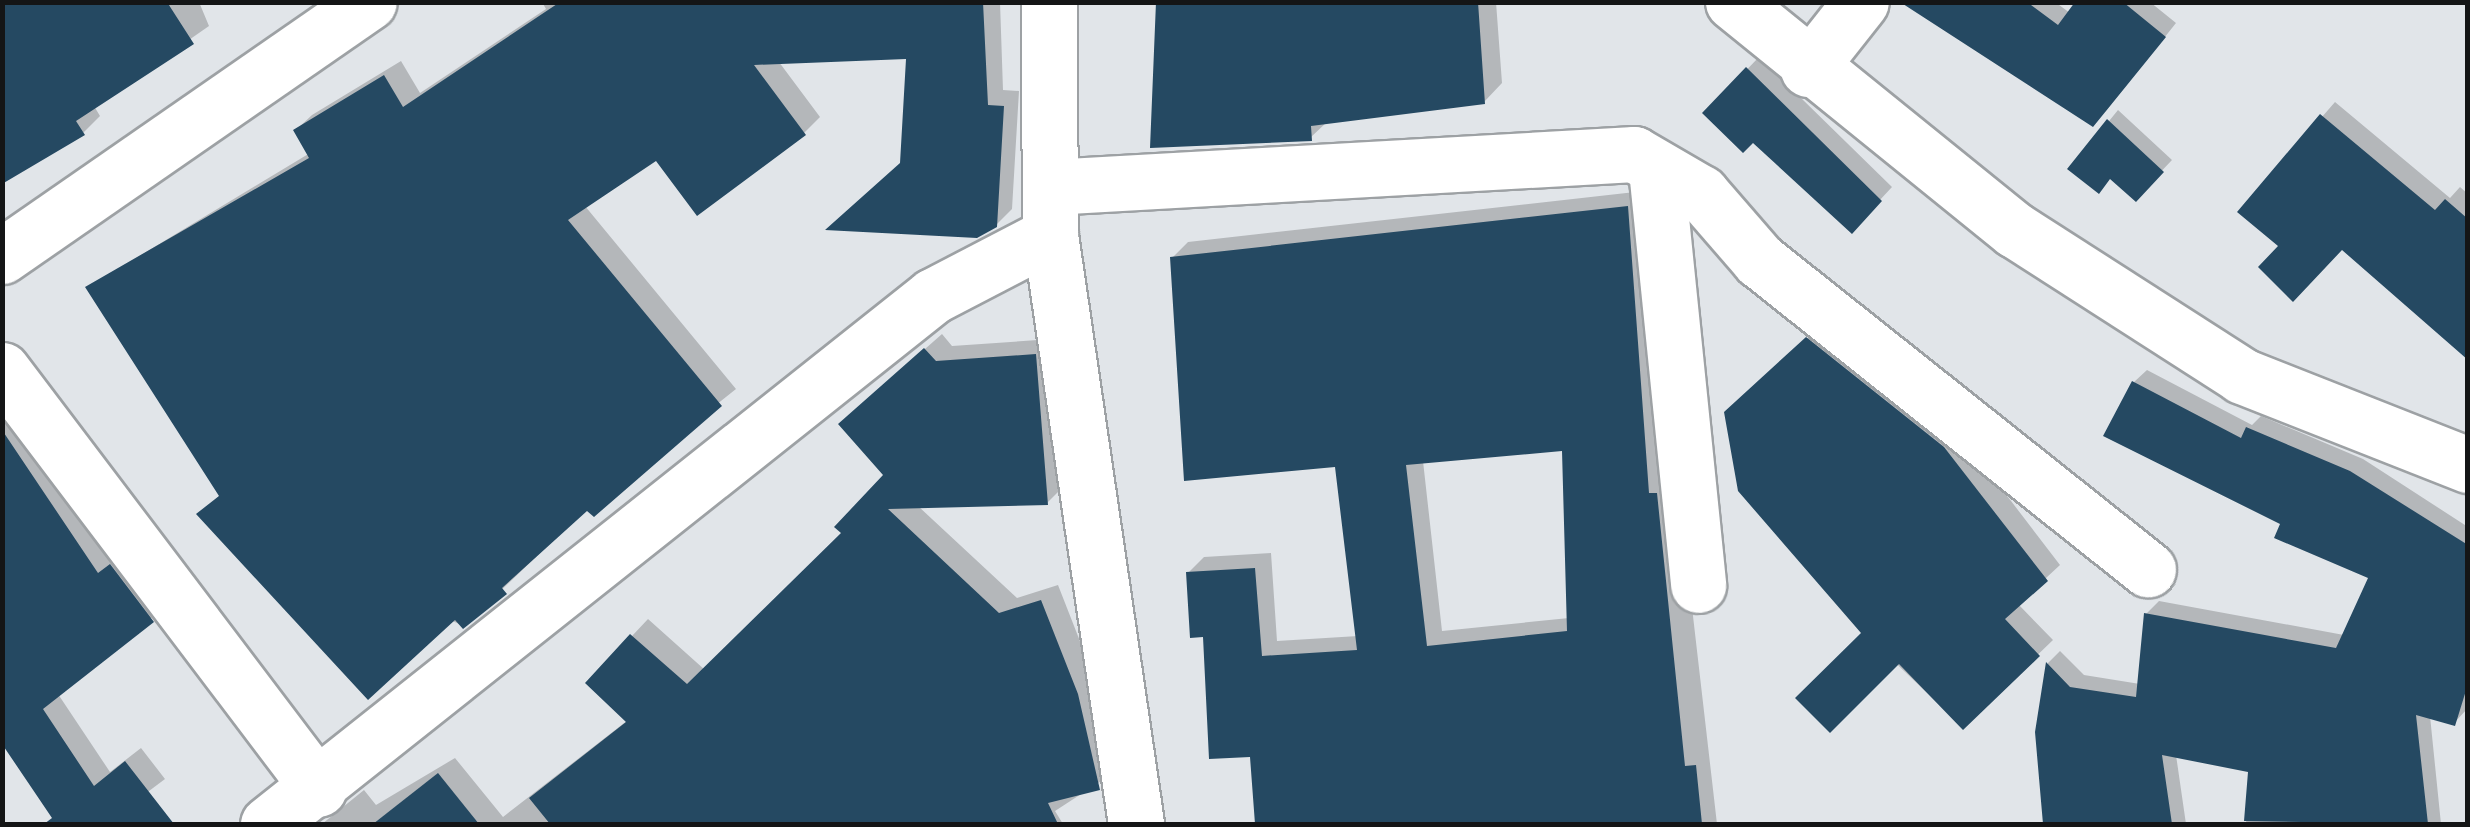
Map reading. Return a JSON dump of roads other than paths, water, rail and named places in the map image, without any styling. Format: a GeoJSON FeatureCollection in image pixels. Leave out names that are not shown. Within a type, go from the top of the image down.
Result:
{"type":"FeatureCollection","features":[{"type":"Feature","properties":{"kind":"street"},"geometry":{"type":"LineString","coordinates":[[2,256],[369,2]]}},
{"type":"Feature","properties":{"kind":"street"},"geometry":{"type":"LineString","coordinates":[[1049,2],[1050,211],[1136,824]]}},
{"type":"Feature","properties":{"kind":"street"},"geometry":{"type":"LineString","coordinates":[[1733,2],[1808,68],[2015,230],[2242,376],[2468,466]]}},
{"type":"Feature","properties":{"kind":"street"},"geometry":{"type":"LineString","coordinates":[[1808,68],[1861,2]]}},
{"type":"Feature","properties":{"kind":"street"},"geometry":{"type":"LineString","coordinates":[[268,824],[319,789],[933,296],[1050,211],[1634,154],[1701,193],[1758,260],[2148,569]]}},
{"type":"Feature","properties":{"kind":"street"},"geometry":{"type":"LineString","coordinates":[[1656,168],[1698,585]]}},
{"type":"Feature","properties":{"kind":"street"},"geometry":{"type":"LineString","coordinates":[[2,370],[319,789]]}}]}
